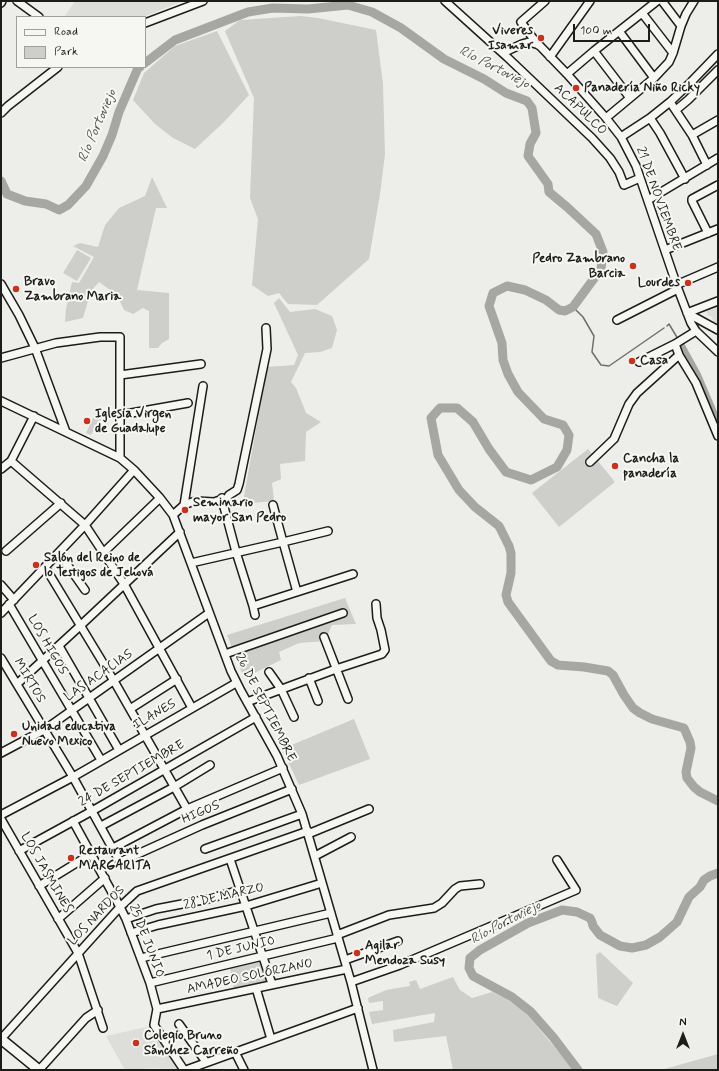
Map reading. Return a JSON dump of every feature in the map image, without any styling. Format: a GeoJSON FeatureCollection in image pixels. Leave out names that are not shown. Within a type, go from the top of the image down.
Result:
{"type":"FeatureCollection","features":[{"type":"Feature","properties":{"kind":"main road"},"geometry":{"type":"LineString","coordinates":[[1,1039],[39,1070]]}},
{"type":"Feature","properties":{"kind":"street"},"geometry":{"type":"LineString","coordinates":[[12,1],[32,16]]}},
{"type":"Feature","properties":{"kind":"street"},"geometry":{"type":"LineString","coordinates":[[17,1],[38,16]]}},
{"type":"Feature","properties":{"kind":"street"},"geometry":{"type":"LineString","coordinates":[[146,23],[202,1]]}},
{"type":"Feature","properties":{"kind":"street","name":"21 DE NOVIEMBRE"},"geometry":{"type":"LineString","coordinates":[[545,1],[521,22],[538,45],[567,74],[621,137],[633,159],[687,313],[696,331],[718,352]]}},
{"type":"Feature","properties":{"kind":"street"},"geometry":{"type":"LineString","coordinates":[[550,57],[590,1]]}},
{"type":"Feature","properties":{"kind":"street"},"geometry":{"type":"LineString","coordinates":[[567,74],[657,1]]}},
{"type":"Feature","properties":{"kind":"street"},"geometry":{"type":"LineString","coordinates":[[662,1],[681,26]]}},
{"type":"Feature","properties":{"kind":"street"},"geometry":{"type":"LineString","coordinates":[[606,118],[654,78],[669,62],[681,26],[694,1]]}},
{"type":"Feature","properties":{"kind":"street","name":"ACAPULCO"},"geometry":{"type":"LineString","coordinates":[[450,3],[592,138],[610,158],[619,172],[624,185],[640,178]]}},
{"type":"Feature","properties":{"kind":"street"},"geometry":{"type":"LineString","coordinates":[[642,13],[673,53]]}},
{"type":"Feature","properties":{"kind":"street"},"geometry":{"type":"LineString","coordinates":[[619,32],[654,78]]}},
{"type":"Feature","properties":{"kind":"street"},"geometry":{"type":"LineString","coordinates":[[507,57],[530,34]]}},
{"type":"Feature","properties":{"kind":"street"},"geometry":{"type":"LineString","coordinates":[[497,48],[508,51],[529,42],[538,45]]}},
{"type":"Feature","properties":{"kind":"street"},"geometry":{"type":"LineString","coordinates":[[594,51],[630,98]]}},
{"type":"Feature","properties":{"kind":"street"},"geometry":{"type":"LineString","coordinates":[[621,137],[650,118],[670,102],[718,54]]}},
{"type":"Feature","properties":{"kind":"street"},"geometry":{"type":"LineString","coordinates":[[3,111],[57,68]]}},
{"type":"Feature","properties":{"kind":"street"},"geometry":{"type":"LineString","coordinates":[[676,110],[718,70]]}},
{"type":"Feature","properties":{"kind":"street"},"geometry":{"type":"LineString","coordinates":[[670,102],[692,136],[707,165]]}},
{"type":"Feature","properties":{"kind":"street"},"geometry":{"type":"LineString","coordinates":[[650,118],[660,133],[685,179]]}},
{"type":"Feature","properties":{"kind":"street"},"geometry":{"type":"LineString","coordinates":[[692,136],[718,120]]}},
{"type":"Feature","properties":{"kind":"street"},"geometry":{"type":"LineString","coordinates":[[648,200],[718,158]]}},
{"type":"Feature","properties":{"kind":"street"},"geometry":{"type":"LineString","coordinates":[[708,233],[692,199],[718,185]]}},
{"type":"Feature","properties":{"kind":"street"},"geometry":{"type":"LineString","coordinates":[[665,250],[718,229]]}},
{"type":"Feature","properties":{"kind":"street"},"geometry":{"type":"LineString","coordinates":[[617,320],[677,287],[718,267]]}},
{"type":"Feature","properties":{"kind":"street"},"geometry":{"type":"LineString","coordinates":[[1,284],[35,348],[66,432]]}},
{"type":"Feature","properties":{"kind":"street"},"geometry":{"type":"LineString","coordinates":[[687,313],[718,301]]}},
{"type":"Feature","properties":{"kind":"street"},"geometry":{"type":"LineString","coordinates":[[687,313],[718,330]]}},
{"type":"Feature","properties":{"kind":"street"},"geometry":{"type":"LineString","coordinates":[[255,615],[236,552],[224,503],[229,495],[237,490],[239,484],[267,349],[266,328]]}},
{"type":"Feature","properties":{"kind":"street"},"geometry":{"type":"LineString","coordinates":[[639,362],[675,344],[696,331]]}},
{"type":"Feature","properties":{"kind":"street"},"geometry":{"type":"LineString","coordinates":[[1,358],[56,342],[120,337],[120,458]]}},
{"type":"Feature","properties":{"kind":"street"},"geometry":{"type":"LineString","coordinates":[[675,344],[679,355],[696,383],[718,436]]}},
{"type":"Feature","properties":{"kind":"street"},"geometry":{"type":"LineString","coordinates":[[590,462],[614,439],[629,404],[636,393],[679,355]]}},
{"type":"Feature","properties":{"kind":"street"},"geometry":{"type":"LineString","coordinates":[[120,375],[201,364]]}},
{"type":"Feature","properties":{"kind":"street"},"geometry":{"type":"LineString","coordinates":[[184,505],[203,386]]}},
{"type":"Feature","properties":{"kind":"street","name":"26 DE SEPTIEMBRE"},"geometry":{"type":"LineString","coordinates":[[1,401],[120,458],[134,470],[160,498],[173,515],[236,683],[283,768],[302,814],[345,960],[373,1070]]}},
{"type":"Feature","properties":{"kind":"street"},"geometry":{"type":"LineString","coordinates":[[120,415],[188,403]]}},
{"type":"Feature","properties":{"kind":"street"},"geometry":{"type":"LineString","coordinates":[[1,469],[11,461],[34,416]]}},
{"type":"Feature","properties":{"kind":"street"},"geometry":{"type":"LineString","coordinates":[[11,461],[85,525],[124,584],[192,708]]}},
{"type":"Feature","properties":{"kind":"street"},"geometry":{"type":"LineString","coordinates":[[1,613],[59,553],[134,470]]}},
{"type":"Feature","properties":{"kind":"street"},"geometry":{"type":"LineString","coordinates":[[104,552],[160,498]]}},
{"type":"Feature","properties":{"kind":"street"},"geometry":{"type":"LineString","coordinates":[[173,515],[184,505],[196,502],[217,502],[222,498]]}},
{"type":"Feature","properties":{"kind":"street"},"geometry":{"type":"LineString","coordinates":[[6,551],[61,503]]}},
{"type":"Feature","properties":{"kind":"street"},"geometry":{"type":"LineString","coordinates":[[273,505],[297,592]]}},
{"type":"Feature","properties":{"kind":"street"},"geometry":{"type":"LineString","coordinates":[[191,563],[328,531]]}},
{"type":"Feature","properties":{"kind":"street"},"geometry":{"type":"LineString","coordinates":[[17,684],[180,532]]}},
{"type":"Feature","properties":{"kind":"street"},"geometry":{"type":"LineString","coordinates":[[59,553],[85,590]]}},
{"type":"Feature","properties":{"kind":"street"},"geometry":{"type":"LineString","coordinates":[[45,567],[114,681],[187,809]]}},
{"type":"Feature","properties":{"kind":"street"},"geometry":{"type":"LineString","coordinates":[[252,606],[352,574]]}},
{"type":"Feature","properties":{"kind":"street","name":"LOS HIGOS"},"geometry":{"type":"LineString","coordinates":[[1,585],[12,602],[42,661],[101,760]]}},
{"type":"Feature","properties":{"kind":"street"},"geometry":{"type":"LineString","coordinates":[[247,702],[309,678],[382,654],[385,650],[377,618],[376,604]]}},
{"type":"Feature","properties":{"kind":"street"},"geometry":{"type":"LineString","coordinates":[[225,654],[344,613]]}},
{"type":"Feature","properties":{"kind":"street","name":"LAS ACACIAS"},"geometry":{"type":"LineString","coordinates":[[1,753],[44,730],[209,614]]}},
{"type":"Feature","properties":{"kind":"street"},"geometry":{"type":"LineString","coordinates":[[324,637],[348,699]]}},
{"type":"Feature","properties":{"kind":"street"},"geometry":{"type":"LineString","coordinates":[[59,646],[119,750]]}},
{"type":"Feature","properties":{"kind":"street","name":"MIRTOS"},"geometry":{"type":"LineString","coordinates":[[1,658],[73,777],[120,862]]}},
{"type":"Feature","properties":{"kind":"street"},"geometry":{"type":"LineString","coordinates":[[269,672],[281,689],[294,717]]}},
{"type":"Feature","properties":{"kind":"street"},"geometry":{"type":"LineString","coordinates":[[309,678],[318,701]]}},
{"type":"Feature","properties":{"kind":"street"},"geometry":{"type":"LineString","coordinates":[[130,709],[177,679]]}},
{"type":"Feature","properties":{"kind":"street","name":"ILANES"},"geometry":{"type":"LineString","coordinates":[[1,815],[73,777],[236,683]]}},
{"type":"Feature","properties":{"kind":"street","name":"24 DE SEPTIEMBRE"},"geometry":{"type":"LineString","coordinates":[[19,851],[256,717]]}},
{"type":"Feature","properties":{"kind":"street"},"geometry":{"type":"LineString","coordinates":[[101,826],[174,787],[210,765]]}},
{"type":"Feature","properties":{"kind":"street"},"geometry":{"type":"LineString","coordinates":[[113,848],[187,809],[283,768]]}},
{"type":"Feature","properties":{"kind":"street","name":"HIGOS"},"geometry":{"type":"LineString","coordinates":[[120,862],[202,825],[292,789]]}},
{"type":"Feature","properties":{"kind":"street","name":"LOS NARDOS"},"geometry":{"type":"LineString","coordinates":[[1,1039],[133,894],[142,889],[308,833],[369,809]]}},
{"type":"Feature","properties":{"kind":"street"},"geometry":{"type":"LineString","coordinates":[[205,849],[302,814]]}},
{"type":"Feature","properties":{"kind":"street","name":"LOS JASMINES"},"geometry":{"type":"LineString","coordinates":[[1,819],[78,954],[103,1028]]}},
{"type":"Feature","properties":{"kind":"street","name":"25 DE JUNIO"},"geometry":{"type":"LineString","coordinates":[[73,821],[126,919],[150,983],[157,1009],[154,1025],[185,1070]]}},
{"type":"Feature","properties":{"kind":"street"},"geometry":{"type":"LineString","coordinates":[[315,856],[351,837]]}},
{"type":"Feature","properties":{"kind":"street"},"geometry":{"type":"LineString","coordinates":[[39,886],[91,854]]}},
{"type":"Feature","properties":{"kind":"street"},"geometry":{"type":"LineString","coordinates":[[230,859],[272,984]]}},
{"type":"Feature","properties":{"kind":"street"},"geometry":{"type":"LineString","coordinates":[[351,982],[400,966],[576,890],[557,860]]}},
{"type":"Feature","properties":{"kind":"street"},"geometry":{"type":"LineString","coordinates":[[58,919],[105,878]]}},
{"type":"Feature","properties":{"kind":"street","name":"28 DE MARZO"},"geometry":{"type":"LineString","coordinates":[[131,933],[158,925],[246,906],[322,883]]}},
{"type":"Feature","properties":{"kind":"street","name":"1 DE JUNIO"},"geometry":{"type":"LineString","coordinates":[[150,983],[263,957],[338,937],[389,915],[434,908],[442,903],[455,889],[460,886],[480,884]]}},
{"type":"Feature","properties":{"kind":"street"},"geometry":{"type":"LineString","coordinates":[[126,919],[156,909],[208,899],[240,890]]}},
{"type":"Feature","properties":{"kind":"street"},"geometry":{"type":"LineString","coordinates":[[140,958],[331,913]]}},
{"type":"Feature","properties":{"kind":"street"},"geometry":{"type":"LineString","coordinates":[[345,960],[398,941]]}},
{"type":"Feature","properties":{"kind":"street","name":"AMADEO SOLÓRZANO"},"geometry":{"type":"LineString","coordinates":[[157,1009],[347,969]]}},
{"type":"Feature","properties":{"kind":"street"},"geometry":{"type":"LineString","coordinates":[[256,988],[271,1039]]}},
{"type":"Feature","properties":{"kind":"street"},"geometry":{"type":"LineString","coordinates":[[185,1070],[204,1066],[235,1052],[358,1008]]}},
{"type":"Feature","properties":{"kind":"street"},"geometry":{"type":"LineString","coordinates":[[39,1070],[86,1018],[98,1010]]}},
{"type":"Feature","properties":{"kind":"street"},"geometry":{"type":"LineString","coordinates":[[179,1024],[204,1066]]}},
{"type":"Feature","properties":{"kind":"street"},"geometry":{"type":"LineString","coordinates":[[235,1052],[244,1070]]}},
{"type":"Feature","properties":{"kind":"shaded area"},"geometry":{"type":"Polygon","coordinates":[[[75,1],[183,1],[146,16],[65,16],[75,1]]]}},
{"type":"Feature","properties":{"kind":"shaded area"},"geometry":{"type":"Polygon","coordinates":[[[718,305],[718,325],[715,324],[711,316],[708,316],[706,310],[718,305]]]}},
{"type":"Feature","properties":{"kind":"shaded area","name":"Colegio Bruno Sánchez Carreño"},"geometry":{"type":"Polygon","coordinates":[[[151,1026],[177,1069],[154,1068],[125,1070],[106,1036],[151,1026]]]}},
{"type":"Feature","properties":{"kind":"green space"},"geometry":{"type":"Polygon","coordinates":[[[301,16],[376,30],[383,84],[385,154],[369,259],[317,305],[288,304],[279,293],[268,296],[252,285],[258,219],[250,198],[254,98],[225,31],[240,20],[301,16]]]}},
{"type":"Feature","properties":{"kind":"green space"},"geometry":{"type":"Polygon","coordinates":[[[217,31],[249,95],[223,123],[195,149],[173,138],[155,124],[133,100],[144,73],[175,46],[217,31]]]}},
{"type":"Feature","properties":{"kind":"green space"},"geometry":{"type":"Polygon","coordinates":[[[152,177],[167,208],[156,208],[137,290],[169,293],[169,339],[162,343],[158,348],[149,348],[149,311],[143,308],[133,314],[124,310],[117,295],[99,282],[91,291],[83,318],[65,322],[66,309],[72,282],[79,283],[94,257],[73,246],[80,243],[98,247],[105,225],[119,208],[145,196],[152,177]]]}},
{"type":"Feature","properties":{"kind":"green space"},"geometry":{"type":"Polygon","coordinates":[[[77,250],[91,258],[77,281],[63,273],[77,250]]]}},
{"type":"Feature","properties":{"kind":"green space"},"geometry":{"type":"Polygon","coordinates":[[[279,298],[290,312],[315,309],[332,316],[337,330],[332,348],[320,352],[305,353],[291,382],[296,388],[306,413],[321,422],[306,432],[305,461],[280,464],[281,479],[272,483],[274,501],[252,503],[243,502],[267,367],[294,365],[298,355],[274,303],[279,298]]]}},
{"type":"Feature","properties":{"kind":"green space"},"geometry":{"type":"Polygon","coordinates":[[[98,408],[113,413],[113,418],[108,421],[108,425],[99,420],[91,435],[86,433],[98,408]]]}},
{"type":"Feature","properties":{"kind":"green space"},"geometry":{"type":"Polygon","coordinates":[[[588,449],[615,482],[559,527],[532,493],[588,449]]]}},
{"type":"Feature","properties":{"kind":"green space"},"geometry":{"type":"Polygon","coordinates":[[[345,598],[356,624],[332,625],[325,641],[299,643],[279,652],[281,660],[244,678],[227,635],[345,598]]]}},
{"type":"Feature","properties":{"kind":"green space"},"geometry":{"type":"Polygon","coordinates":[[[354,719],[370,759],[299,785],[282,749],[354,719]]]}},
{"type":"Feature","properties":{"kind":"green space"},"geometry":{"type":"Polygon","coordinates":[[[600,952],[633,983],[617,1006],[598,998],[596,955],[600,952]]]}},
{"type":"Feature","properties":{"kind":"green space"},"geometry":{"type":"Polygon","coordinates":[[[260,960],[268,982],[234,990],[230,968],[260,960]]]}},
{"type":"Feature","properties":{"kind":"green space"},"geometry":{"type":"Polygon","coordinates":[[[453,977],[460,990],[472,998],[492,992],[524,1011],[574,1070],[453,1070],[446,1036],[394,1042],[393,1030],[434,1022],[435,1013],[372,1024],[369,1012],[383,1010],[383,1001],[369,1003],[368,998],[386,990],[410,986],[409,982],[416,980],[420,989],[453,977]]]}},
{"type":"Feature","properties":{"kind":"green space"},"geometry":{"type":"Polygon","coordinates":[[[718,1054],[718,1070],[661,1070],[718,1054]]]}},
{"type":"Feature","properties":{"kind":"waterway","name":"Río Portoviejo"},"geometry":{"type":"LineString","coordinates":[[146,62],[175,40],[248,12],[273,8],[308,9],[348,5],[372,12],[401,28],[444,59],[484,79],[506,93],[527,101],[532,108],[536,133],[530,144],[528,156],[548,184],[549,192],[596,234],[603,252],[601,269],[573,307],[565,311],[559,310],[546,300],[525,290],[507,286],[493,293],[489,306],[502,343],[503,360],[508,374],[518,392],[544,419],[563,425],[569,435],[567,450],[557,467],[531,480],[506,472],[489,449],[473,422],[457,408],[440,408],[431,418],[438,455],[459,490],[475,507],[499,526],[511,553],[511,573],[506,595],[508,602],[551,661],[558,665],[608,671],[613,675],[633,708],[652,719],[684,728],[691,748],[686,772],[687,778],[700,792],[718,801]]}},
{"type":"Feature","properties":{"kind":"waterway","name":"Río Portoviejo"},"geometry":{"type":"LineString","coordinates":[[1,181],[7,194],[25,201],[46,204],[59,210],[68,205],[86,186],[103,156],[112,135],[119,112],[138,68]]}},
{"type":"Feature","properties":{"kind":"waterway"},"geometry":{"type":"LineString","coordinates":[[573,307],[583,317],[594,336],[592,352],[601,365],[609,366],[664,328]]}},
{"type":"Feature","properties":{"kind":"waterway"},"geometry":{"type":"LineString","coordinates":[[667,326],[669,324],[678,339]]}},
{"type":"Feature","properties":{"kind":"waterway"},"geometry":{"type":"LineString","coordinates":[[682,345],[698,374],[718,421]]}},
{"type":"Feature","properties":{"kind":"waterway","name":"Río Portoviejo"},"geometry":{"type":"LineString","coordinates":[[578,1070],[553,1037],[530,1011],[512,997],[473,976],[469,968],[470,958],[480,950],[528,923],[562,910],[577,912],[590,918],[593,926],[600,935],[620,946],[632,948],[646,945],[660,937],[677,922],[689,897],[700,887],[704,880],[718,873]]}},
{"type":"Feature","properties":{"kind":"place","name":"Viveres Isamar"},"geometry":{"type":"Point","coordinates":[541,38]}},
{"type":"Feature","properties":{"kind":"place","name":"Panadería Niño Ricky"},"geometry":{"type":"Point","coordinates":[576,88]}},
{"type":"Feature","properties":{"kind":"place","name":"Pedro Zambrano Barcia"},"geometry":{"type":"Point","coordinates":[633,266]}},
{"type":"Feature","properties":{"kind":"place","name":"Lourdes"},"geometry":{"type":"Point","coordinates":[688,283]}},
{"type":"Feature","properties":{"kind":"place","name":"Bravo Zambrano Maria"},"geometry":{"type":"Point","coordinates":[16,289]}},
{"type":"Feature","properties":{"kind":"place","name":"Casa"},"geometry":{"type":"Point","coordinates":[632,361]}},
{"type":"Feature","properties":{"kind":"place","name":"Iglesia Virgen de Guadalupe"},"geometry":{"type":"Point","coordinates":[87,421]}},
{"type":"Feature","properties":{"kind":"place","name":"Cancha la panadería"},"geometry":{"type":"Point","coordinates":[615,466]}},
{"type":"Feature","properties":{"kind":"place","name":"Seminario mayor San Pedro"},"geometry":{"type":"Point","coordinates":[185,510]}},
{"type":"Feature","properties":{"kind":"place","name":"Salón del Reino de lo Testigos de Jehová"},"geometry":{"type":"Point","coordinates":[36,565]}},
{"type":"Feature","properties":{"kind":"place","name":"Unidad educativa Nuevo Mexico"},"geometry":{"type":"Point","coordinates":[14,734]}},
{"type":"Feature","properties":{"kind":"place","name":"Restaurant MARGARITA"},"geometry":{"type":"Point","coordinates":[71,858]}},
{"type":"Feature","properties":{"kind":"place","name":"Agilar Mendoza Susy"},"geometry":{"type":"Point","coordinates":[357,953]}},
{"type":"Feature","properties":{"kind":"place","name":"Colegio Bruno Sánchez Carreño"},"geometry":{"type":"Point","coordinates":[136,1043]}}]}
